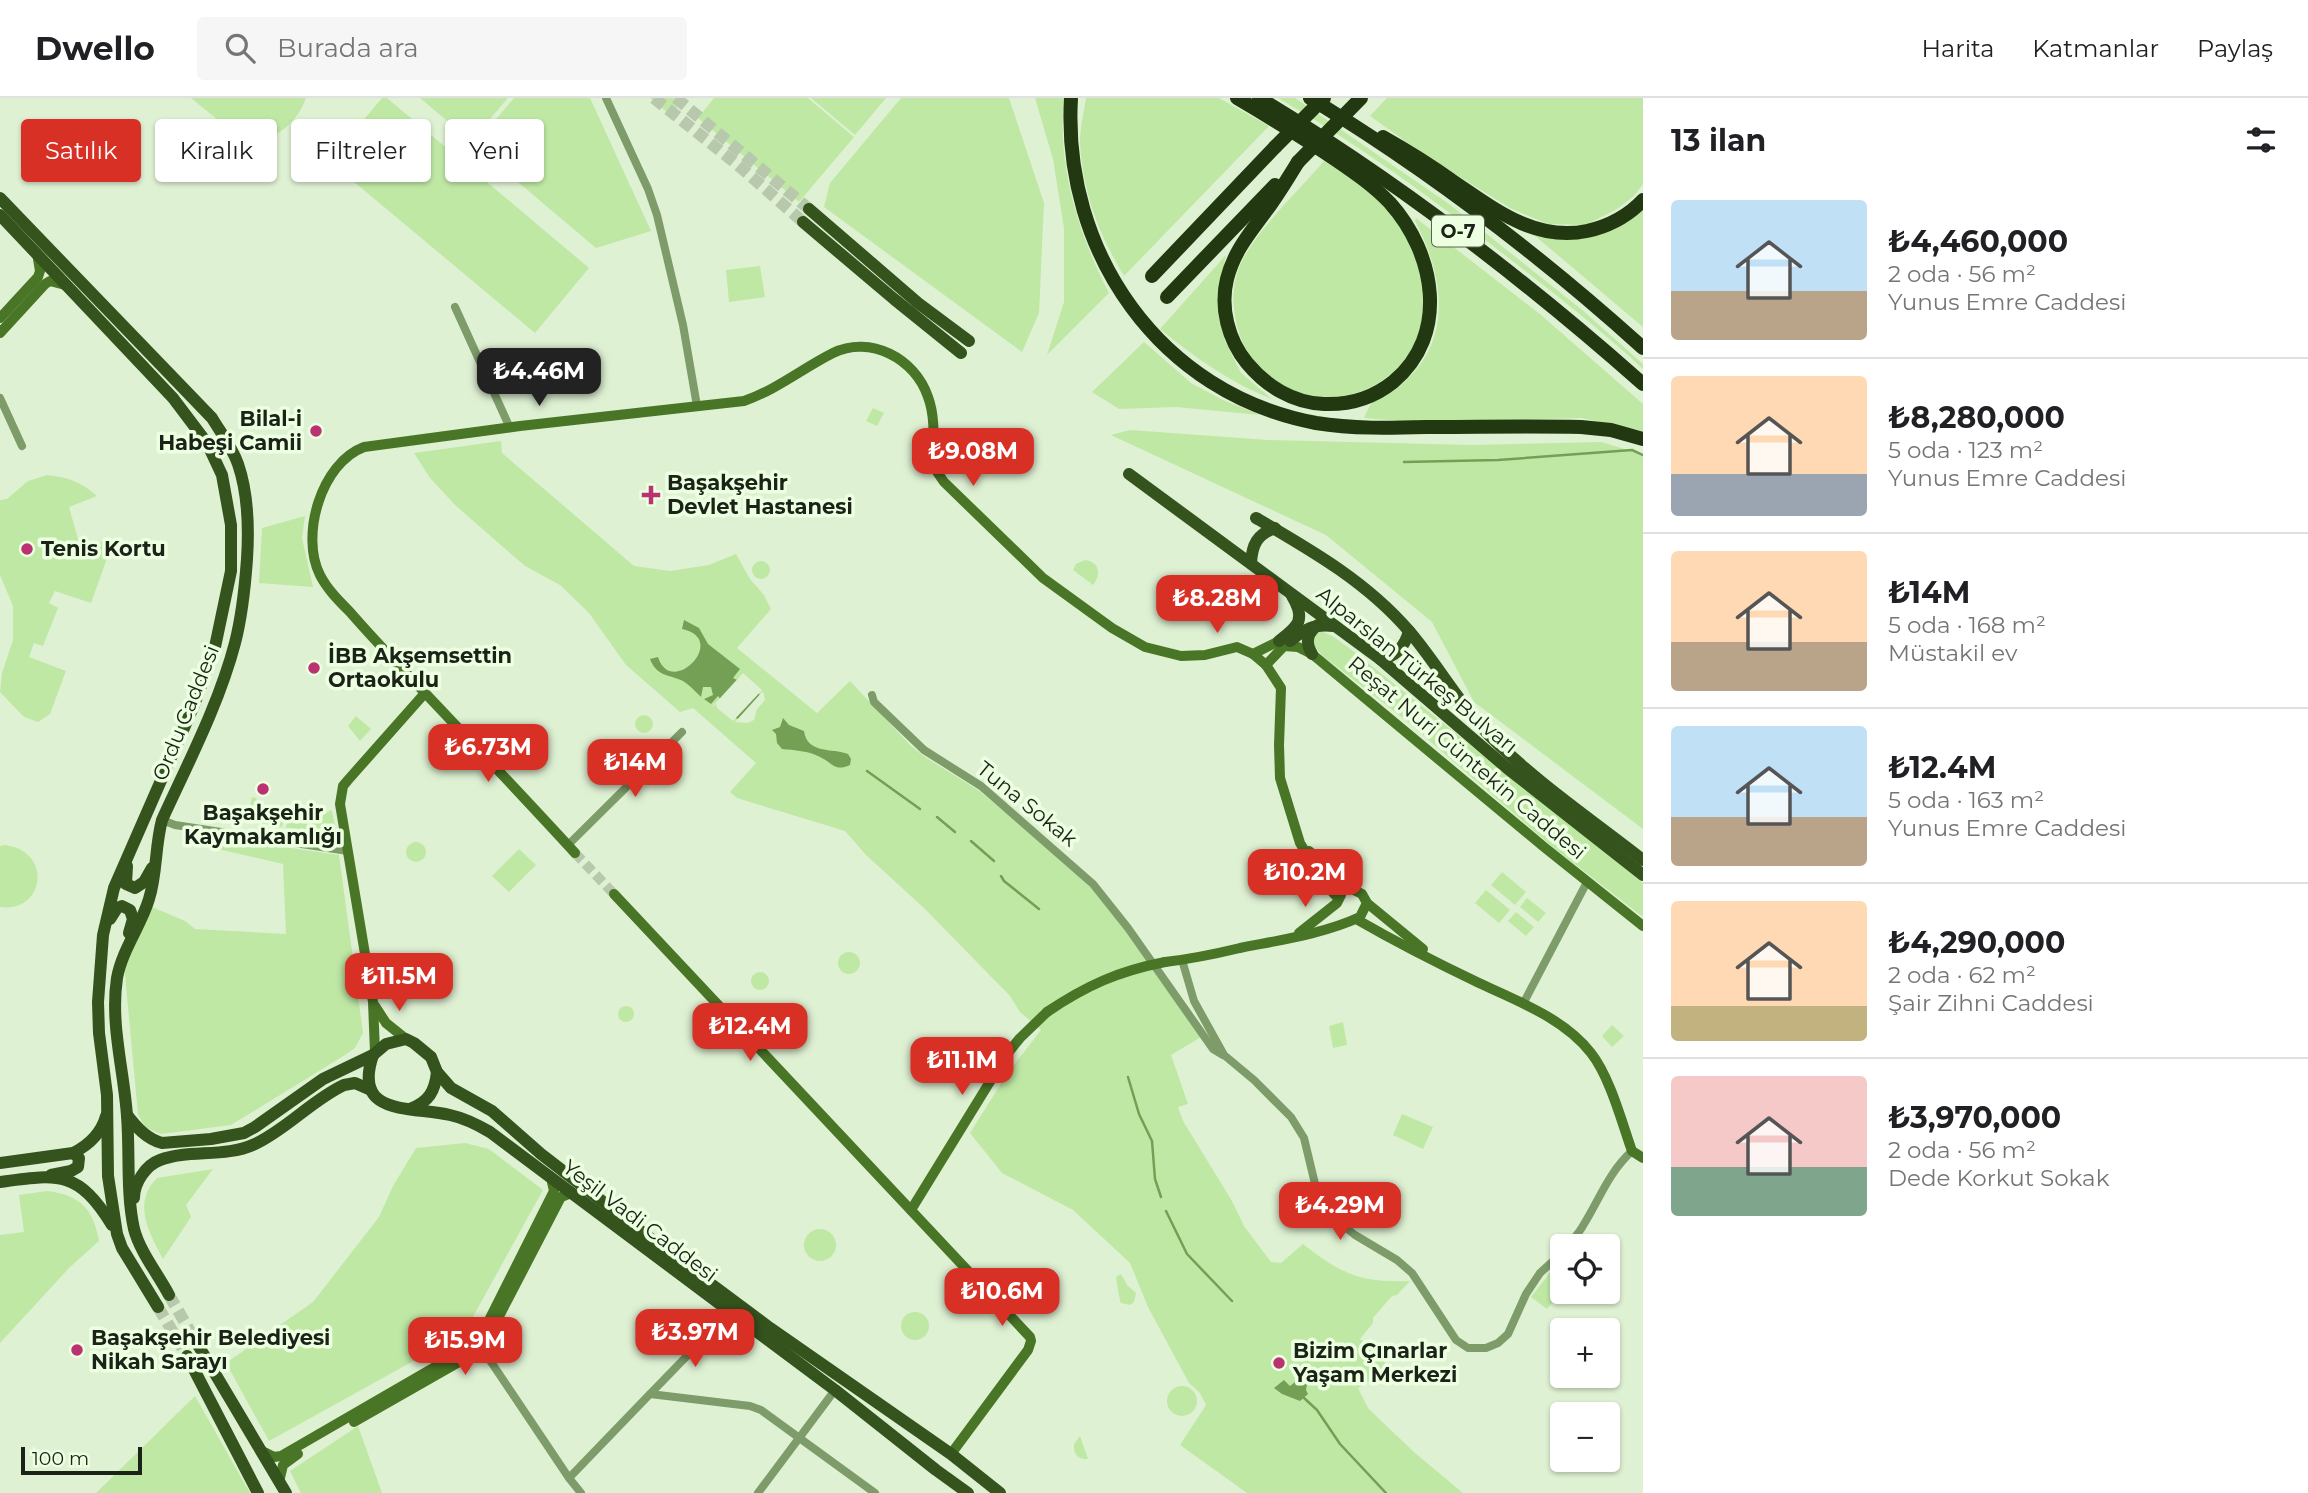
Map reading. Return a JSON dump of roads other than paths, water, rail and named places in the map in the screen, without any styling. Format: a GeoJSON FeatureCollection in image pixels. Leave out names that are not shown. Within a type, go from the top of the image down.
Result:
{"type":"FeatureCollection","features":[{"type":"Feature","properties":{"kind":"highway"},"geometry":{"type":"LineString","coordinates":[[1070,98],[1069,137],[1077,188],[1088,228],[1104,265],[1121,294],[1153,333],[1185,362],[1225,389],[1280,413],[1337,426],[1581,427],[1611,430],[1643,439]]}},
{"type":"Feature","properties":{"kind":"highway"},"geometry":{"type":"LineString","coordinates":[[1237,98],[1303,138],[1372,186],[1402,218],[1420,251],[1427,270],[1431,298],[1430,316],[1423,342],[1409,366],[1398,377],[1387,387],[1363,399],[1332,404],[1313,403],[1290,396],[1264,381],[1250,367],[1239,354],[1231,335],[1224,298],[1227,277],[1241,242],[1298,162]]}},
{"type":"Feature","properties":{"kind":"highway","name":"O-7"},"geometry":{"type":"LineString","coordinates":[[1259,98],[1338,148],[1451,226],[1550,304],[1643,384]]}},
{"type":"Feature","properties":{"kind":"highway","name":"O-7"},"geometry":{"type":"LineString","coordinates":[[1310,98],[1324,102],[1495,226],[1643,348]]}},
{"type":"Feature","properties":{"kind":"highway"},"geometry":{"type":"LineString","coordinates":[[1167,297],[1361,98]]}},
{"type":"Feature","properties":{"kind":"highway"},"geometry":{"type":"LineString","coordinates":[[1152,276],[1275,147],[1324,102],[1403,148],[1508,217],[1539,230],[1556,234],[1597,228],[1619,219],[1643,200]]}},
{"type":"Feature","properties":{"kind":"main road","name":"Ordu Caddesi"},"geometry":{"type":"LineString","coordinates":[[0,198],[212,418],[232,450],[246,506],[248,541],[237,634],[216,697],[162,820],[150,899],[121,961],[116,989],[133,1219]]}},
{"type":"Feature","properties":{"kind":"main road"},"geometry":{"type":"LineString","coordinates":[[809,209],[918,303],[969,341]]}},
{"type":"Feature","properties":{"kind":"main road","name":"Ordu Caddesi"},"geometry":{"type":"LineString","coordinates":[[0,215],[173,398],[200,433],[216,459],[222,475],[230,525],[231,571],[215,647],[194,705],[114,888],[103,935],[98,1002],[108,1110],[108,1176],[117,1234]]}},
{"type":"Feature","properties":{"kind":"main road"},"geometry":{"type":"LineString","coordinates":[[803,222],[961,354]]}},
{"type":"Feature","properties":{"kind":"main road","name":"Alparslan Türkeş Bulvarı"},"geometry":{"type":"LineString","coordinates":[[1129,474],[1380,659],[1540,794],[1643,875]]}},
{"type":"Feature","properties":{"kind":"main road","name":"Alparslan Türkeş Bulvarı"},"geometry":{"type":"LineString","coordinates":[[1256,518],[1316,552],[1369,593],[1409,631],[1466,709],[1490,736],[1547,785],[1643,860]]}},
{"type":"Feature","properties":{"kind":"main road"},"geometry":{"type":"LineString","coordinates":[[1251,563],[1257,539],[1275,528]]}},
{"type":"Feature","properties":{"kind":"main road"},"geometry":{"type":"LineString","coordinates":[[1282,643],[1301,615],[1288,590]]}},
{"type":"Feature","properties":{"kind":"main road"},"geometry":{"type":"LineString","coordinates":[[1282,643],[1306,628],[1319,624],[1335,626]]}},
{"type":"Feature","properties":{"kind":"main road"},"geometry":{"type":"LineString","coordinates":[[1312,654],[1308,648],[1308,639],[1311,631],[1319,624]]}},
{"type":"Feature","properties":{"kind":"main road"},"geometry":{"type":"LineString","coordinates":[[1380,659],[1394,656],[1402,647],[1409,631]]}},
{"type":"Feature","properties":{"kind":"main road"},"geometry":{"type":"LineString","coordinates":[[133,842],[125,877],[126,884],[135,888],[140,886],[155,863]]}},
{"type":"Feature","properties":{"kind":"main road"},"geometry":{"type":"LineString","coordinates":[[103,935],[117,908],[122,906],[130,910],[133,919],[121,961]]}},
{"type":"Feature","properties":{"kind":"main road"},"geometry":{"type":"LineString","coordinates":[[127,1115],[143,1133],[162,1143],[233,1136],[255,1127],[332,1073],[374,1053],[390,1042],[406,1039]]}},
{"type":"Feature","properties":{"kind":"main road","name":"Yeşil Vadi Caddesi"},"geometry":{"type":"LineString","coordinates":[[406,1039],[426,1051],[437,1072],[451,1088],[492,1111],[541,1154],[674,1257],[950,1454],[1000,1493]]}},
{"type":"Feature","properties":{"kind":"main road"},"geometry":{"type":"LineString","coordinates":[[169,1295],[139,1242],[133,1219],[134,1191],[143,1174],[156,1162],[172,1158],[243,1149],[262,1140],[344,1085],[355,1083],[370,1090],[369,1072],[374,1053]]}},
{"type":"Feature","properties":{"kind":"main road"},"geometry":{"type":"LineString","coordinates":[[410,1109],[423,1103],[432,1094],[437,1072]]}},
{"type":"Feature","properties":{"kind":"main road","name":"Yeşil Vadi Caddesi"},"geometry":{"type":"LineString","coordinates":[[370,1090],[388,1106],[453,1115],[480,1126],[513,1148],[968,1493]]}},
{"type":"Feature","properties":{"kind":"main road"},"geometry":{"type":"LineString","coordinates":[[0,1163],[73,1153],[84,1148],[97,1135],[108,1110]]}},
{"type":"Feature","properties":{"kind":"main road"},"geometry":{"type":"LineString","coordinates":[[0,1182],[75,1169],[80,1161],[73,1153]]}},
{"type":"Feature","properties":{"kind":"main road"},"geometry":{"type":"LineString","coordinates":[[42,1176],[70,1181],[89,1192],[117,1234],[122,1248],[158,1307]]}},
{"type":"Feature","properties":{"kind":"main road"},"geometry":{"type":"LineString","coordinates":[[198,1345],[284,1489]]}},
{"type":"Feature","properties":{"kind":"main road"},"geometry":{"type":"LineString","coordinates":[[187,1356],[258,1493]]}},
{"type":"Feature","properties":{"kind":"main road"},"geometry":{"type":"LineString","coordinates":[[940,1453],[950,1454],[956,1463],[955,1469],[949,1474],[939,1473],[933,1464],[934,1457],[940,1453]]}},
{"type":"Feature","properties":{"kind":"street"},"geometry":{"type":"LineString","coordinates":[[606,98],[648,189],[657,215],[683,325],[698,406]]}},
{"type":"Feature","properties":{"kind":"street"},"geometry":{"type":"LineString","coordinates":[[0,318],[38,277],[40,271],[37,253]]}},
{"type":"Feature","properties":{"kind":"street"},"geometry":{"type":"LineString","coordinates":[[0,333],[50,281],[68,287]]}},
{"type":"Feature","properties":{"kind":"street"},"geometry":{"type":"LineString","coordinates":[[455,307],[510,428]]}},
{"type":"Feature","properties":{"kind":"street"},"geometry":{"type":"LineString","coordinates":[[682,732],[572,849],[379,645],[321,577],[314,562],[311,544],[313,521],[318,504],[336,470],[356,450],[388,444],[744,401],[848,348],[861,346],[886,351],[913,372],[928,396],[932,415],[933,466],[936,472],[1043,578],[1112,628],[1145,647],[1181,656],[1205,655],[1237,647],[1253,654],[1266,665],[1281,688],[1280,778],[1300,843],[1324,883],[1338,900],[1342,916],[1353,919],[1523,1004],[1563,1027],[1598,1063],[1632,1152],[1643,1158]]}},
{"type":"Feature","properties":{"kind":"street"},"geometry":{"type":"LineString","coordinates":[[0,398],[22,446]]}},
{"type":"Feature","properties":{"kind":"street"},"geometry":{"type":"LineString","coordinates":[[1253,654],[1282,643]]}},
{"type":"Feature","properties":{"kind":"street"},"geometry":{"type":"LineString","coordinates":[[1266,665],[1282,643]]}},
{"type":"Feature","properties":{"kind":"street","name":"Reşat Nuri Güntekin Caddesi"},"geometry":{"type":"LineString","coordinates":[[1282,643],[1312,654],[1643,926]]}},
{"type":"Feature","properties":{"kind":"street"},"geometry":{"type":"LineString","coordinates":[[374,1053],[373,1002],[340,804],[343,786],[425,693]]}},
{"type":"Feature","properties":{"kind":"street","name":"Tuna Sokak"},"geometry":{"type":"LineString","coordinates":[[872,695],[874,702],[923,750],[981,786],[1093,884],[1148,954],[1213,1049],[1254,1080],[1291,1118],[1304,1138],[1315,1188],[1340,1223],[1397,1260],[1412,1273],[1456,1340],[1468,1348],[1486,1348],[1498,1343],[1508,1334],[1526,1294],[1540,1273],[1550,1264]]}},
{"type":"Feature","properties":{"kind":"street"},"geometry":{"type":"LineString","coordinates":[[162,820],[175,825],[348,851]]}},
{"type":"Feature","properties":{"kind":"street"},"geometry":{"type":"LineString","coordinates":[[1300,843],[1439,962]]}},
{"type":"Feature","properties":{"kind":"street"},"geometry":{"type":"LineString","coordinates":[[1523,1004],[1587,881]]}},
{"type":"Feature","properties":{"kind":"street"},"geometry":{"type":"LineString","coordinates":[[1291,939],[1316,921],[1345,892],[1354,890]]}},
{"type":"Feature","properties":{"kind":"street"},"geometry":{"type":"LineString","coordinates":[[614,894],[1030,1336],[1028,1350],[950,1454]]}},
{"type":"Feature","properties":{"kind":"street"},"geometry":{"type":"LineString","coordinates":[[911,1210],[1007,1054],[1048,1012],[1076,993],[1104,978],[1134,968],[1291,939],[1353,919],[1364,913],[1367,903]]}},
{"type":"Feature","properties":{"kind":"street"},"geometry":{"type":"LineString","coordinates":[[1182,960],[1194,1001],[1224,1055]]}},
{"type":"Feature","properties":{"kind":"street"},"geometry":{"type":"LineString","coordinates":[[373,1002],[386,1023],[406,1039]]}},
{"type":"Feature","properties":{"kind":"street"},"geometry":{"type":"LineString","coordinates":[[1577,1234],[1606,1182],[1621,1161],[1632,1152]]}},
{"type":"Feature","properties":{"kind":"street"},"geometry":{"type":"LineString","coordinates":[[260,1450],[274,1457],[281,1456],[480,1345],[554,1191],[551,1178]]}},
{"type":"Feature","properties":{"kind":"street"},"geometry":{"type":"LineString","coordinates":[[284,1489],[283,1465],[291,1458],[480,1345],[561,1197],[571,1193]]}},
{"type":"Feature","properties":{"kind":"street"},"geometry":{"type":"LineString","coordinates":[[569,1478],[719,1323],[724,1308]]}},
{"type":"Feature","properties":{"kind":"street"},"geometry":{"type":"LineString","coordinates":[[719,1323],[740,1320]]}},
{"type":"Feature","properties":{"kind":"street"},"geometry":{"type":"LineString","coordinates":[[480,1345],[581,1493]]}},
{"type":"Feature","properties":{"kind":"street"},"geometry":{"type":"LineString","coordinates":[[758,1493],[835,1390]]}},
{"type":"Feature","properties":{"kind":"street"},"geometry":{"type":"LineString","coordinates":[[650,1394],[750,1406],[761,1410],[875,1493]]}},
{"type":"Feature","properties":{"kind":"waterway"},"geometry":{"type":"LineString","coordinates":[[1404,462],[1498,460],[1632,450],[1643,455]]}},
{"type":"Feature","properties":{"kind":"waterway"},"geometry":{"type":"LineString","coordinates":[[867,771],[920,809]]}},
{"type":"Feature","properties":{"kind":"waterway"},"geometry":{"type":"LineString","coordinates":[[937,817],[955,832]]}},
{"type":"Feature","properties":{"kind":"waterway"},"geometry":{"type":"LineString","coordinates":[[971,841],[994,861]]}},
{"type":"Feature","properties":{"kind":"waterway"},"geometry":{"type":"LineString","coordinates":[[1001,876],[1039,909]]}},
{"type":"Feature","properties":{"kind":"waterway"},"geometry":{"type":"LineString","coordinates":[[1128,1077],[1139,1114],[1152,1141],[1155,1179],[1161,1197]]}},
{"type":"Feature","properties":{"kind":"waterway"},"geometry":{"type":"LineString","coordinates":[[1166,1211],[1187,1254],[1232,1301]]}},
{"type":"Feature","properties":{"kind":"waterway"},"geometry":{"type":"LineString","coordinates":[[1304,1398],[1317,1410],[1340,1444],[1386,1493]]}},
{"type":"Feature","properties":{"kind":"tunnel"},"geometry":{"type":"LineString","coordinates":[[654,98],[738,165],[803,222]]}},
{"type":"Feature","properties":{"kind":"tunnel"},"geometry":{"type":"LineString","coordinates":[[676,98],[809,209]]}},
{"type":"Feature","properties":{"kind":"tunnel"},"geometry":{"type":"LineString","coordinates":[[575,853],[614,894]]}},
{"type":"Feature","properties":{"kind":"tunnel"},"geometry":{"type":"LineString","coordinates":[[169,1295],[198,1345]]}},
{"type":"Feature","properties":{"kind":"tunnel"},"geometry":{"type":"LineString","coordinates":[[158,1307],[187,1356]]}},
{"type":"Feature","properties":{"kind":"place","name":"Bilal-i Habeşi Camii"},"geometry":{"type":"Point","coordinates":[316,431]}},
{"type":"Feature","properties":{"kind":"place","name":"Başakşehir Devlet Hastanesi"},"geometry":{"type":"Point","coordinates":[651,495]}},
{"type":"Feature","properties":{"kind":"place","name":"Tenis Kortu"},"geometry":{"type":"Point","coordinates":[27,549]}},
{"type":"Feature","properties":{"kind":"place","name":"İBB Akşemsettin Ortaokulu"},"geometry":{"type":"Point","coordinates":[314,668]}},
{"type":"Feature","properties":{"kind":"place","name":"Başakşehir Kaymakamlığı"},"geometry":{"type":"Point","coordinates":[263,789]}},
{"type":"Feature","properties":{"kind":"place","name":"Başakşehir Belediyesi Nikah Sarayı"},"geometry":{"type":"Point","coordinates":[77,1350]}},
{"type":"Feature","properties":{"kind":"place","name":"Bizim Çınarlar Yaşam Merkezi"},"geometry":{"type":"Point","coordinates":[1279,1363]}}]}
